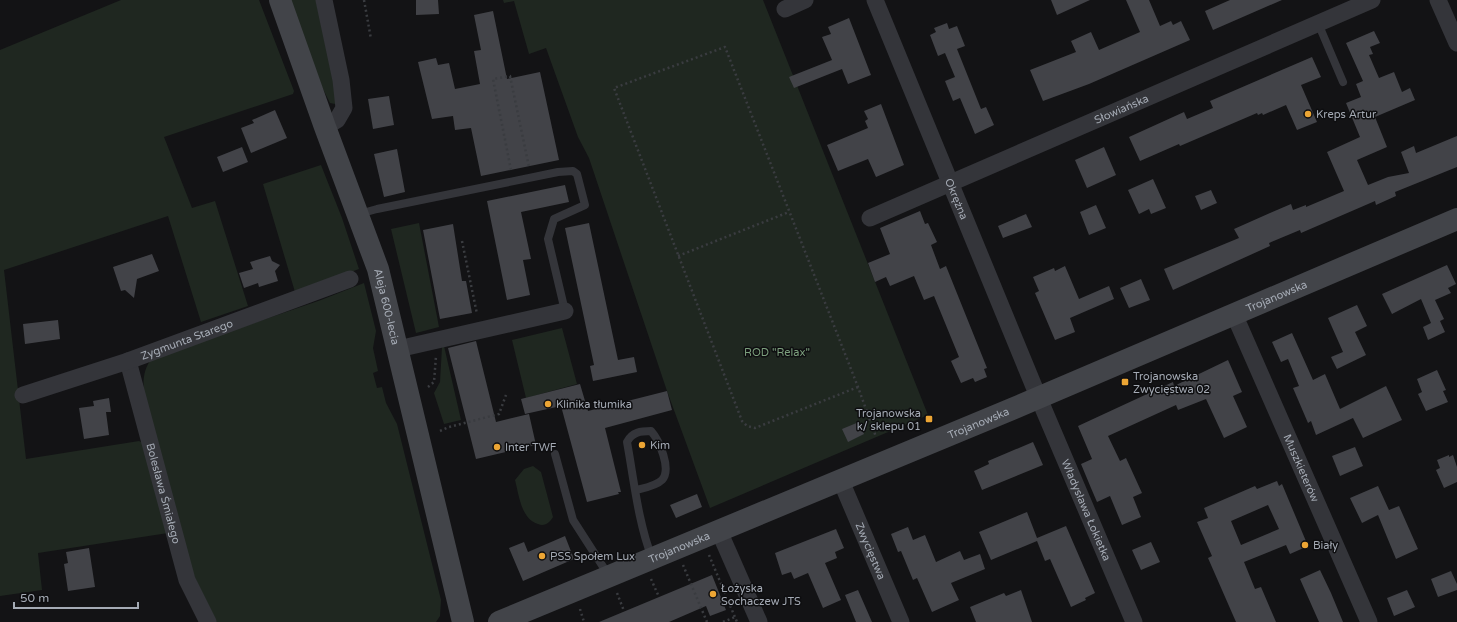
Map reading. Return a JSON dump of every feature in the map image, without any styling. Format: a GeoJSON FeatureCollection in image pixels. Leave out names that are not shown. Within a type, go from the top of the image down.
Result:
{"type":"FeatureCollection","features":[{"type":"Feature","properties":{"kind":"street","name":"Aleja 600-lecia"},"geometry":{"type":"LineString","coordinates":[[280,0],[325,128],[378,269],[463,622]]}},
{"type":"Feature","properties":{"kind":"street"},"geometry":{"type":"LineString","coordinates":[[324,0],[341,80],[344,108],[337,120],[325,128]]}},
{"type":"Feature","properties":{"kind":"street"},"geometry":{"type":"LineString","coordinates":[[785,9],[805,0]]}},
{"type":"Feature","properties":{"kind":"street","name":"Okrężna"},"geometry":{"type":"LineString","coordinates":[[875,0],[1038,398]]}},
{"type":"Feature","properties":{"kind":"street","name":"Słowiańska"},"geometry":{"type":"LineString","coordinates":[[870,218],[1318,23],[1349,4],[1372,0]]}},
{"type":"Feature","properties":{"kind":"street"},"geometry":{"type":"LineString","coordinates":[[1438,0],[1457,43]]}},
{"type":"Feature","properties":{"kind":"street","name":"Trojanowska"},"geometry":{"type":"LineString","coordinates":[[498,622],[612,584],[652,568],[719,531],[1038,398],[1457,219]]}},
{"type":"Feature","properties":{"kind":"street","name":"Zygmunta Starego"},"geometry":{"type":"LineString","coordinates":[[23,395],[128,361],[350,280]]}},
{"type":"Feature","properties":{"kind":"street"},"geometry":{"type":"LineString","coordinates":[[398,349],[565,311]]}},
{"type":"Feature","properties":{"kind":"street","name":"Muszkieterów"},"geometry":{"type":"LineString","coordinates":[[1234,314],[1369,622]]}},
{"type":"Feature","properties":{"kind":"street","name":"Bolesława Śmiałego"},"geometry":{"type":"LineString","coordinates":[[128,361],[187,580],[208,622]]}},
{"type":"Feature","properties":{"kind":"street","name":"Władysława Łokietka"},"geometry":{"type":"LineString","coordinates":[[1038,398],[1134,622]]}},
{"type":"Feature","properties":{"kind":"street","name":"Zwycięstwa"},"geometry":{"type":"LineString","coordinates":[[841,481],[900,622]]}},
{"type":"Feature","properties":{"kind":"street"},"geometry":{"type":"LineString","coordinates":[[719,531],[758,622]]}},
{"type":"Feature","properties":{"kind":"lane"},"geometry":{"type":"LineString","coordinates":[[1318,23],[1343,82]]}},
{"type":"Feature","properties":{"kind":"lane"},"geometry":{"type":"LineString","coordinates":[[358,215],[377,209],[558,172],[573,171],[577,174],[585,205],[554,219],[548,239],[565,311]]}},
{"type":"Feature","properties":{"kind":"lane"},"geometry":{"type":"LineString","coordinates":[[636,490],[662,480],[666,473],[664,459],[656,437],[651,431],[640,431],[630,436],[627,442],[636,490],[652,568]]}},
{"type":"Feature","properties":{"kind":"lane"},"geometry":{"type":"LineString","coordinates":[[555,454],[573,520],[612,584]]}},
{"type":"Feature","properties":{"kind":"path"},"geometry":{"type":"LineString","coordinates":[[364,0],[371,39]]}},
{"type":"Feature","properties":{"kind":"path"},"geometry":{"type":"LineString","coordinates":[[858,388],[755,428],[747,426],[742,421],[614,88],[725,47],[858,388],[876,437]]}},
{"type":"Feature","properties":{"kind":"path"},"geometry":{"type":"LineString","coordinates":[[512,174],[493,79],[510,76],[529,170]]}},
{"type":"Feature","properties":{"kind":"path"},"geometry":{"type":"LineString","coordinates":[[678,256],[789,212]]}},
{"type":"Feature","properties":{"kind":"path"},"geometry":{"type":"LineString","coordinates":[[462,241],[477,315]]}},
{"type":"Feature","properties":{"kind":"path"},"geometry":{"type":"LineString","coordinates":[[428,387],[434,382],[436,340]]}},
{"type":"Feature","properties":{"kind":"path"},"geometry":{"type":"LineString","coordinates":[[440,432],[449,427],[499,414],[506,395]]}},
{"type":"Feature","properties":{"kind":"path"},"geometry":{"type":"LineString","coordinates":[[708,553],[737,622]]}},
{"type":"Feature","properties":{"kind":"path"},"geometry":{"type":"LineString","coordinates":[[682,563],[707,622]]}},
{"type":"Feature","properties":{"kind":"path"},"geometry":{"type":"LineString","coordinates":[[652,568],[659,597]]}},
{"type":"Feature","properties":{"kind":"path"},"geometry":{"type":"LineString","coordinates":[[612,584],[624,611]]}},
{"type":"Feature","properties":{"kind":"path"},"geometry":{"type":"LineString","coordinates":[[579,608],[584,622]]}},
{"type":"Feature","properties":{"kind":"path"},"geometry":{"type":"LineString","coordinates":[[723,622],[735,617]]}},
{"type":"Feature","properties":{"kind":"green space"},"geometry":{"type":"Polygon","coordinates":[[[121,0],[259,0],[294,91],[293,94],[164,137],[192,208],[215,201],[248,306],[201,322],[168,216],[4,270],[26,459],[139,441],[143,443],[168,533],[38,553],[42,590],[0,596],[0,50],[121,0]]]}},
{"type":"Feature","properties":{"kind":"green space"},"geometry":{"type":"Polygon","coordinates":[[[290,0],[316,0],[338,103],[330,103],[322,87],[290,0]]]}},
{"type":"Feature","properties":{"kind":"green space","name":"ROD \"Relax\""},"geometry":{"type":"Polygon","coordinates":[[[503,0],[763,0],[928,415],[710,508],[667,391],[589,158],[578,137],[546,48],[529,54],[514,1],[504,3],[503,0]]]}},
{"type":"Feature","properties":{"kind":"green space"},"geometry":{"type":"Polygon","coordinates":[[[321,165],[342,218],[359,269],[295,292],[263,184],[321,165]]]}},
{"type":"Feature","properties":{"kind":"green space"},"geometry":{"type":"Polygon","coordinates":[[[419,223],[439,327],[416,333],[391,229],[419,223]]]}},
{"type":"Feature","properties":{"kind":"green space"},"geometry":{"type":"Polygon","coordinates":[[[364,283],[376,331],[373,348],[378,371],[373,373],[377,388],[382,387],[386,403],[397,424],[441,600],[440,616],[436,622],[214,622],[183,550],[144,394],[145,371],[152,358],[321,300],[364,283]]]}},
{"type":"Feature","properties":{"kind":"green space"},"geometry":{"type":"Polygon","coordinates":[[[562,328],[577,384],[526,398],[512,340],[562,328]]]}},
{"type":"Feature","properties":{"kind":"green space"},"geometry":{"type":"Polygon","coordinates":[[[444,346],[461,420],[444,424],[434,393],[440,382],[442,347],[444,346]]]}},
{"type":"Feature","properties":{"kind":"green space"},"geometry":{"type":"Polygon","coordinates":[[[533,466],[541,472],[553,517],[549,522],[543,525],[532,521],[524,512],[515,480],[524,469],[533,466]]]}},
{"type":"Feature","properties":{"kind":"building"},"geometry":{"type":"Polygon","coordinates":[[[416,0],[438,0],[439,14],[416,15],[416,0]]]}},
{"type":"Feature","properties":{"kind":"building"},"geometry":{"type":"Polygon","coordinates":[[[1051,0],[1090,0],[1057,15],[1051,0]]]}},
{"type":"Feature","properties":{"kind":"building"},"geometry":{"type":"Polygon","coordinates":[[[1126,0],[1149,0],[1160,26],[1171,21],[1173,25],[1181,21],[1190,40],[1089,84],[1043,101],[1030,70],[1076,52],[1071,41],[1091,32],[1099,50],[1140,32],[1126,0]]]}},
{"type":"Feature","properties":{"kind":"building"},"geometry":{"type":"Polygon","coordinates":[[[1230,0],[1282,0],[1213,30],[1205,11],[1230,0]]]}},
{"type":"Feature","properties":{"kind":"building"},"geometry":{"type":"Polygon","coordinates":[[[493,11],[507,79],[540,72],[559,160],[481,176],[471,128],[455,130],[453,116],[432,119],[418,62],[436,58],[438,65],[449,63],[455,89],[480,84],[474,51],[481,50],[474,15],[493,11]]]}},
{"type":"Feature","properties":{"kind":"building"},"geometry":{"type":"Polygon","coordinates":[[[849,18],[871,75],[848,84],[842,69],[794,88],[789,77],[832,60],[822,37],[831,34],[828,27],[849,18]]]}},
{"type":"Feature","properties":{"kind":"building"},"geometry":{"type":"Polygon","coordinates":[[[947,23],[949,29],[957,26],[965,46],[957,49],[981,109],[986,107],[994,125],[975,134],[960,98],[953,101],[945,81],[955,77],[945,53],[938,56],[930,35],[936,32],[934,28],[947,23]]]}},
{"type":"Feature","properties":{"kind":"building"},"geometry":{"type":"Polygon","coordinates":[[[1374,31],[1380,43],[1370,47],[1373,54],[1369,55],[1379,78],[1394,72],[1402,92],[1410,88],[1415,100],[1375,117],[1387,147],[1357,160],[1368,185],[1388,177],[1409,173],[1401,152],[1414,146],[1416,153],[1457,136],[1457,167],[1395,192],[1396,196],[1376,205],[1375,201],[1301,233],[1300,230],[1269,243],[1270,246],[1173,290],[1164,269],[1239,238],[1234,229],[1270,213],[1291,204],[1293,210],[1306,205],[1306,207],[1344,191],[1327,152],[1360,137],[1346,103],[1361,97],[1356,84],[1363,81],[1346,43],[1374,31]]]}},
{"type":"Feature","properties":{"kind":"building"},"geometry":{"type":"Polygon","coordinates":[[[1312,57],[1321,77],[1301,85],[1317,122],[1297,130],[1286,105],[1263,115],[1262,113],[1258,115],[1257,113],[1180,146],[1179,144],[1140,161],[1129,137],[1184,112],[1187,119],[1213,108],[1210,101],[1312,57]]]}},
{"type":"Feature","properties":{"kind":"building"},"geometry":{"type":"Polygon","coordinates":[[[389,96],[394,125],[373,129],[368,99],[389,96]]]}},
{"type":"Feature","properties":{"kind":"building"},"geometry":{"type":"Polygon","coordinates":[[[881,104],[904,165],[876,177],[868,159],[838,171],[827,145],[868,128],[865,121],[868,119],[864,111],[881,104]]]}},
{"type":"Feature","properties":{"kind":"building"},"geometry":{"type":"Polygon","coordinates":[[[275,110],[287,138],[251,153],[241,128],[254,123],[252,120],[275,110]]]}},
{"type":"Feature","properties":{"kind":"building"},"geometry":{"type":"Polygon","coordinates":[[[242,147],[248,162],[223,172],[217,157],[242,147]]]}},
{"type":"Feature","properties":{"kind":"building"},"geometry":{"type":"Polygon","coordinates":[[[1104,147],[1116,175],[1087,188],[1075,160],[1104,147]]]}},
{"type":"Feature","properties":{"kind":"building"},"geometry":{"type":"Polygon","coordinates":[[[397,149],[405,192],[384,197],[374,154],[397,149]]]}},
{"type":"Feature","properties":{"kind":"building"},"geometry":{"type":"Polygon","coordinates":[[[1153,179],[1166,208],[1151,214],[1149,209],[1139,214],[1128,190],[1153,179]]]}},
{"type":"Feature","properties":{"kind":"building"},"geometry":{"type":"Polygon","coordinates":[[[565,185],[569,202],[521,212],[531,259],[523,260],[530,295],[507,300],[487,201],[565,185]]]}},
{"type":"Feature","properties":{"kind":"building"},"geometry":{"type":"Polygon","coordinates":[[[1211,190],[1217,203],[1201,210],[1195,196],[1211,190]]]}},
{"type":"Feature","properties":{"kind":"building"},"geometry":{"type":"Polygon","coordinates":[[[1096,205],[1106,228],[1089,235],[1080,212],[1096,205]]]}},
{"type":"Feature","properties":{"kind":"building"},"geometry":{"type":"Polygon","coordinates":[[[920,211],[925,224],[928,223],[937,242],[931,245],[940,269],[946,266],[987,368],[984,369],[987,377],[975,382],[973,378],[961,383],[951,361],[959,357],[934,296],[924,300],[914,276],[890,286],[886,277],[875,282],[868,263],[890,254],[880,228],[920,211]]]}},
{"type":"Feature","properties":{"kind":"building"},"geometry":{"type":"Polygon","coordinates":[[[1026,214],[1032,227],[1003,238],[998,226],[1026,214]]]}},
{"type":"Feature","properties":{"kind":"building"},"geometry":{"type":"Polygon","coordinates":[[[589,223],[618,360],[634,357],[637,372],[593,381],[590,366],[594,365],[565,228],[589,223]]]}},
{"type":"Feature","properties":{"kind":"building"},"geometry":{"type":"Polygon","coordinates":[[[453,224],[462,281],[466,281],[472,313],[440,319],[423,230],[453,224]]]}},
{"type":"Feature","properties":{"kind":"building"},"geometry":{"type":"Polygon","coordinates":[[[152,254],[159,271],[137,279],[134,298],[125,290],[121,291],[113,267],[152,254]]]}},
{"type":"Feature","properties":{"kind":"building"},"geometry":{"type":"Polygon","coordinates":[[[270,256],[272,261],[280,265],[275,271],[278,281],[259,287],[258,283],[244,288],[239,273],[253,269],[250,262],[270,256]]]}},
{"type":"Feature","properties":{"kind":"building"},"geometry":{"type":"Polygon","coordinates":[[[1447,265],[1456,284],[1448,288],[1451,293],[1435,300],[1444,319],[1440,321],[1445,332],[1428,340],[1423,327],[1431,323],[1421,299],[1392,314],[1382,294],[1447,265]]]}},
{"type":"Feature","properties":{"kind":"building"},"geometry":{"type":"Polygon","coordinates":[[[1065,266],[1079,299],[1109,286],[1114,299],[1070,318],[1075,332],[1055,340],[1035,293],[1039,291],[1033,277],[1054,268],[1055,271],[1065,266]]]}},
{"type":"Feature","properties":{"kind":"building"},"geometry":{"type":"Polygon","coordinates":[[[1141,279],[1150,300],[1129,308],[1120,288],[1141,279]]]}},
{"type":"Feature","properties":{"kind":"building"},"geometry":{"type":"Polygon","coordinates":[[[1357,305],[1367,326],[1355,332],[1366,355],[1337,369],[1331,357],[1343,352],[1328,318],[1357,305]]]}},
{"type":"Feature","properties":{"kind":"building"},"geometry":{"type":"Polygon","coordinates":[[[58,320],[60,339],[25,344],[23,324],[58,320]]]}},
{"type":"Feature","properties":{"kind":"building"},"geometry":{"type":"Polygon","coordinates":[[[1292,333],[1313,380],[1325,374],[1340,409],[1386,386],[1402,420],[1363,438],[1353,418],[1316,435],[1311,421],[1308,423],[1293,388],[1299,386],[1288,359],[1281,362],[1272,342],[1292,333]]]}},
{"type":"Feature","properties":{"kind":"building"},"geometry":{"type":"Polygon","coordinates":[[[476,341],[496,422],[529,414],[536,445],[476,459],[448,348],[476,341]]]}},
{"type":"Feature","properties":{"kind":"building"},"geometry":{"type":"Polygon","coordinates":[[[1228,360],[1242,392],[1233,396],[1247,427],[1224,438],[1206,399],[1178,410],[1176,405],[1108,436],[1120,461],[1126,458],[1142,493],[1133,497],[1141,517],[1122,525],[1110,496],[1097,502],[1081,464],[1092,459],[1078,426],[1173,382],[1174,386],[1228,360]]]}},
{"type":"Feature","properties":{"kind":"building"},"geometry":{"type":"Polygon","coordinates":[[[1437,370],[1446,390],[1443,391],[1448,402],[1426,411],[1418,394],[1422,392],[1417,379],[1437,370]]]}},
{"type":"Feature","properties":{"kind":"building"},"geometry":{"type":"Polygon","coordinates":[[[580,384],[588,411],[667,391],[672,410],[605,428],[621,492],[618,492],[619,494],[587,502],[561,406],[525,414],[521,399],[580,384]]]}},
{"type":"Feature","properties":{"kind":"building"},"geometry":{"type":"Polygon","coordinates":[[[109,398],[111,412],[106,412],[109,435],[84,439],[79,408],[94,406],[93,401],[109,398]]]}},
{"type":"Feature","properties":{"kind":"building"},"geometry":{"type":"Polygon","coordinates":[[[859,422],[864,434],[848,442],[842,429],[859,422]]]}},
{"type":"Feature","properties":{"kind":"building"},"geometry":{"type":"Polygon","coordinates":[[[1033,442],[1043,465],[982,490],[974,471],[989,464],[988,461],[1033,442]]]}},
{"type":"Feature","properties":{"kind":"building"},"geometry":{"type":"Polygon","coordinates":[[[1355,447],[1363,466],[1340,476],[1332,456],[1355,447]]]}},
{"type":"Feature","properties":{"kind":"building"},"geometry":{"type":"Polygon","coordinates":[[[1449,455],[1449,457],[1453,455],[1457,467],[1457,482],[1444,488],[1436,470],[1440,468],[1437,460],[1449,455]]]}},
{"type":"Feature","properties":{"kind":"building"},"geometry":{"type":"Polygon","coordinates":[[[1277,481],[1279,486],[1282,484],[1308,546],[1290,554],[1286,545],[1244,562],[1255,589],[1261,587],[1276,622],[1236,622],[1208,558],[1212,556],[1197,522],[1208,518],[1204,508],[1255,486],[1257,489],[1277,481]],[[1268,505],[1231,521],[1241,545],[1279,529],[1268,505]]]}},
{"type":"Feature","properties":{"kind":"building"},"geometry":{"type":"Polygon","coordinates":[[[1378,486],[1389,510],[1399,506],[1418,549],[1396,559],[1378,515],[1362,523],[1350,498],[1378,486]]]}},
{"type":"Feature","properties":{"kind":"building"},"geometry":{"type":"Polygon","coordinates":[[[697,494],[702,507],[676,518],[670,505],[697,494]]]}},
{"type":"Feature","properties":{"kind":"building"},"geometry":{"type":"Polygon","coordinates":[[[1027,512],[1037,538],[1066,526],[1095,593],[1085,598],[1086,600],[1071,607],[1050,559],[1045,561],[1037,541],[991,560],[979,532],[1027,512]]]}},
{"type":"Feature","properties":{"kind":"building"},"geometry":{"type":"Polygon","coordinates":[[[908,527],[913,540],[925,535],[936,562],[960,551],[964,560],[980,554],[985,569],[951,583],[959,600],[932,612],[917,578],[913,580],[901,551],[898,552],[891,534],[908,527]]]}},
{"type":"Feature","properties":{"kind":"building"},"geometry":{"type":"Polygon","coordinates":[[[836,529],[844,548],[835,552],[837,558],[825,563],[841,600],[823,608],[808,573],[794,579],[791,572],[782,575],[775,553],[836,529]]]}},
{"type":"Feature","properties":{"kind":"building","name":"PSS Społem Lux"},"geometry":{"type":"Polygon","coordinates":[[[565,536],[574,559],[523,581],[509,548],[524,542],[528,552],[565,536]]]}},
{"type":"Feature","properties":{"kind":"building"},"geometry":{"type":"Polygon","coordinates":[[[1151,542],[1160,562],[1141,570],[1132,550],[1151,542]]]}},
{"type":"Feature","properties":{"kind":"building"},"geometry":{"type":"Polygon","coordinates":[[[89,548],[95,587],[68,591],[64,564],[68,563],[66,552],[89,548]]]}},
{"type":"Feature","properties":{"kind":"building"},"geometry":{"type":"Polygon","coordinates":[[[1320,570],[1343,622],[1319,622],[1300,579],[1320,570]]]}},
{"type":"Feature","properties":{"kind":"building"},"geometry":{"type":"Polygon","coordinates":[[[1451,571],[1457,584],[1457,590],[1438,597],[1431,579],[1451,571]]]}},
{"type":"Feature","properties":{"kind":"building"},"geometry":{"type":"Polygon","coordinates":[[[712,575],[726,610],[710,616],[706,606],[669,622],[599,622],[712,575]]]}},
{"type":"Feature","properties":{"kind":"building"},"geometry":{"type":"Polygon","coordinates":[[[858,590],[872,622],[856,622],[845,595],[858,590]]]}},
{"type":"Feature","properties":{"kind":"building"},"geometry":{"type":"Polygon","coordinates":[[[1021,590],[1032,622],[976,622],[970,607],[1004,593],[1006,596],[1021,590]]]}},
{"type":"Feature","properties":{"kind":"building"},"geometry":{"type":"Polygon","coordinates":[[[1407,590],[1415,607],[1394,616],[1387,598],[1407,590]]]}},
{"type":"Feature","properties":{"kind":"place","name":"Kreps Artur"},"geometry":{"type":"Point","coordinates":[1308,114]}},
{"type":"Feature","properties":{"kind":"place","name":"Trojanowska Zwycięstwa 02"},"geometry":{"type":"Point","coordinates":[1125,382]}},
{"type":"Feature","properties":{"kind":"place","name":"Klinika tłumika"},"geometry":{"type":"Point","coordinates":[548,404]}},
{"type":"Feature","properties":{"kind":"place","name":"Trojanowska k/ sklepu 01"},"geometry":{"type":"Point","coordinates":[929,419]}},
{"type":"Feature","properties":{"kind":"place","name":"Kim"},"geometry":{"type":"Point","coordinates":[642,445]}},
{"type":"Feature","properties":{"kind":"place","name":"Inter TWF"},"geometry":{"type":"Point","coordinates":[497,447]}},
{"type":"Feature","properties":{"kind":"place","name":"Biały"},"geometry":{"type":"Point","coordinates":[1305,545]}},
{"type":"Feature","properties":{"kind":"place","name":"PSS Społem Lux"},"geometry":{"type":"Point","coordinates":[542,556]}},
{"type":"Feature","properties":{"kind":"place","name":"Łożyska Sochaczew JTS"},"geometry":{"type":"Point","coordinates":[713,594]}}]}
